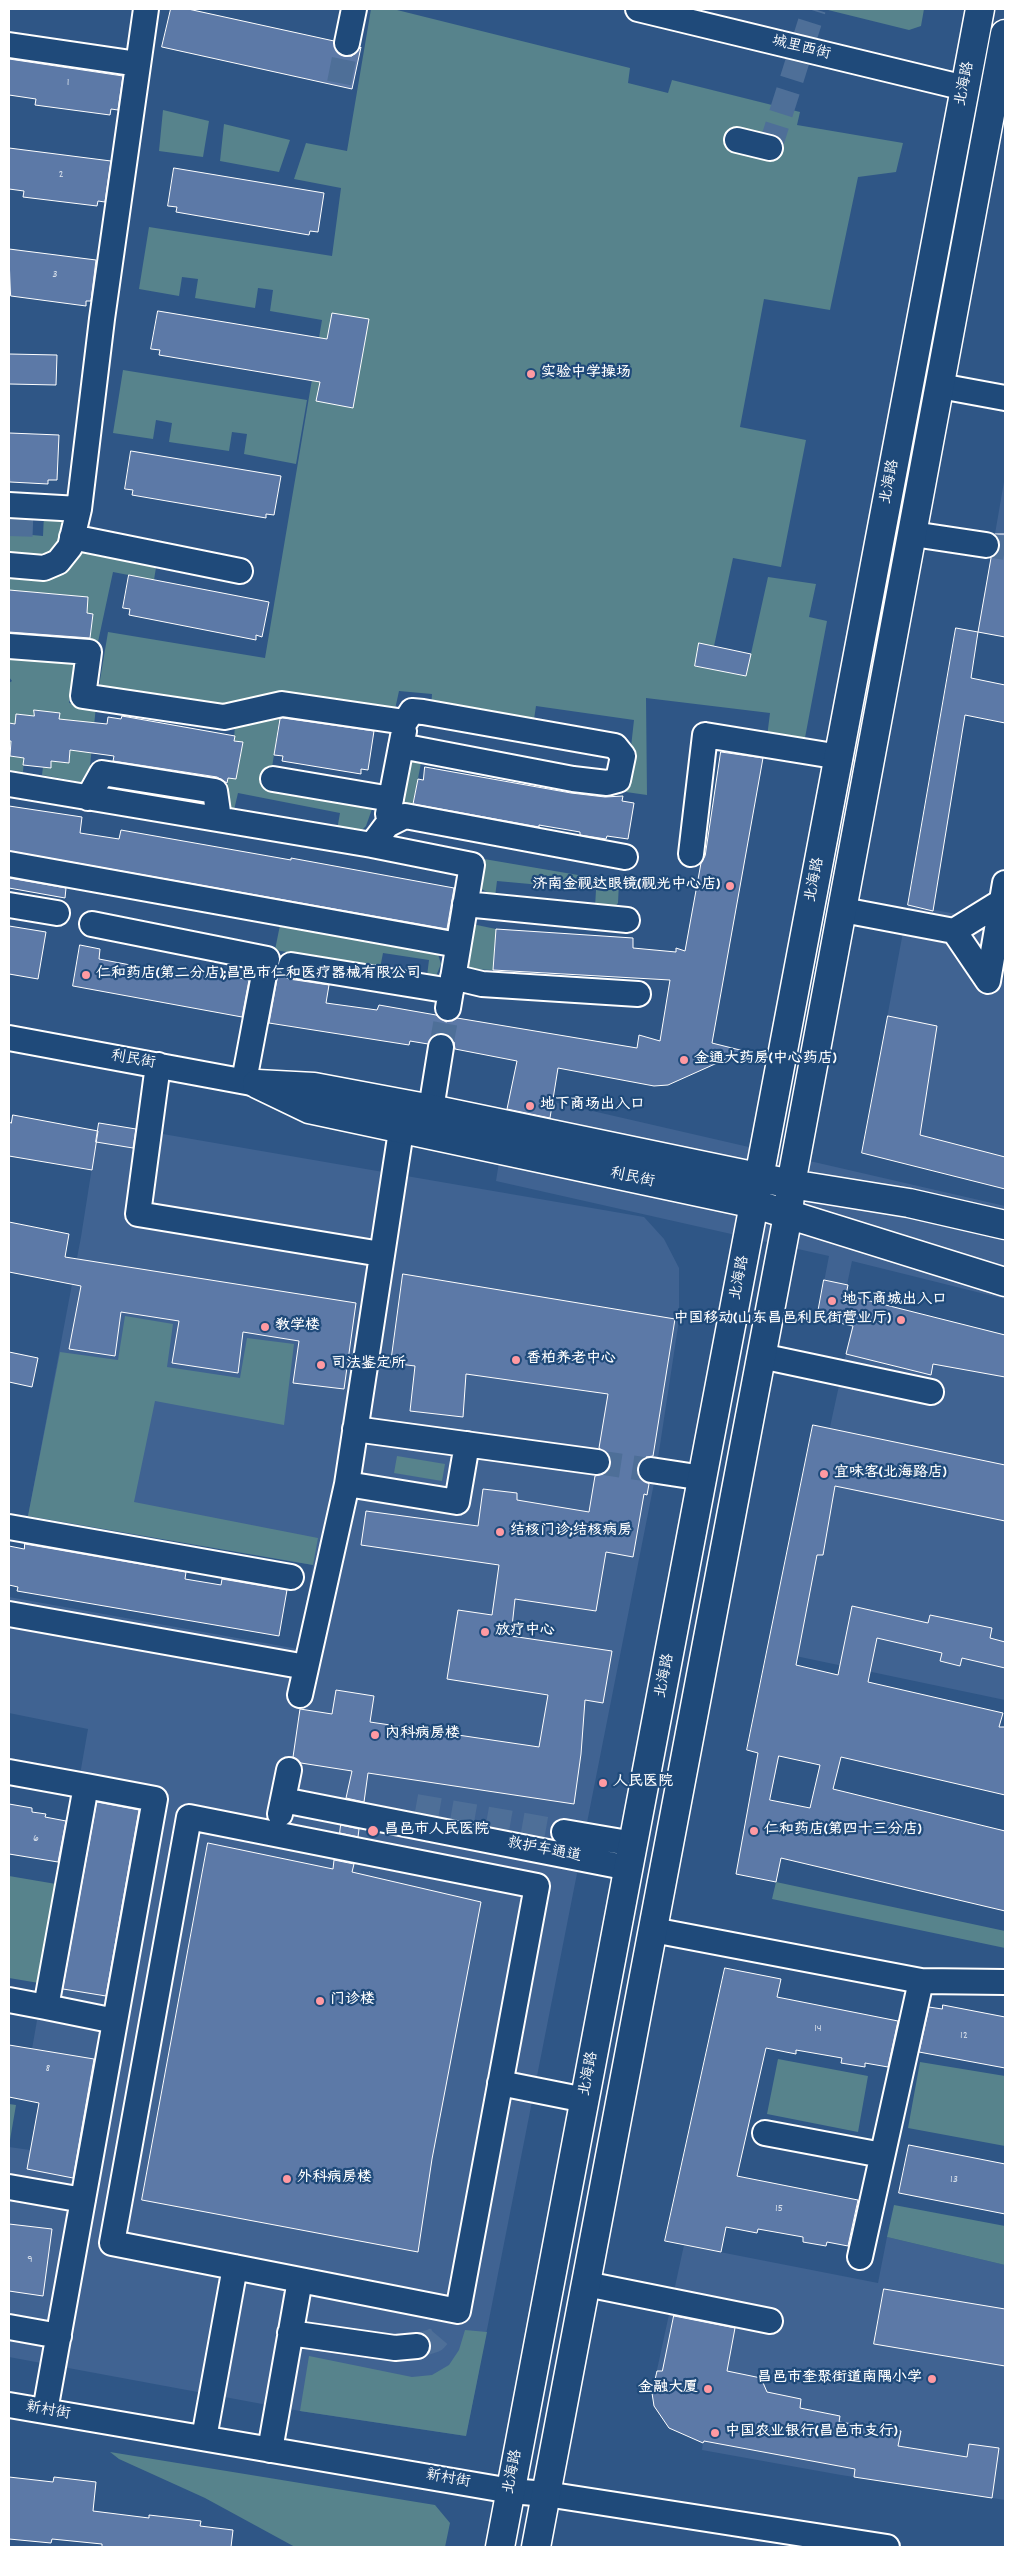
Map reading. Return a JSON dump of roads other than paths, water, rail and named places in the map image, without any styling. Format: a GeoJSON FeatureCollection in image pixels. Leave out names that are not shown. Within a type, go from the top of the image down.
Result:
{"type":"FeatureCollection","features":[{"type":"Feature","properties":{"kind":"main road","name":"北海路"},"geometry":{"type":"LineString","coordinates":[[500,2547],[761,1176],[980,9]]}},
{"type":"Feature","properties":{"kind":"main road","name":"北海路"},"geometry":{"type":"LineString","coordinates":[[536,2547],[788,1215],[792,1184],[940,386],[998,119],[1005,34]]}},
{"type":"Feature","properties":{"kind":"main road","name":"利民街"},"geometry":{"type":"LineString","coordinates":[[250,1083],[314,1087],[431,1109],[761,1176],[792,1184],[909,1203],[1005,1225]]}},
{"type":"Feature","properties":{"kind":"main road","name":"利民街"},"geometry":{"type":"LineString","coordinates":[[250,1083],[308,1110],[755,1204],[1005,1282]]}},
{"type":"Feature","properties":{"kind":"street"},"geometry":{"type":"LineString","coordinates":[[9,565],[44,568],[58,562],[70,547],[79,509],[102,319],[146,9]]}},
{"type":"Feature","properties":{"kind":"street"},"geometry":{"type":"LineString","coordinates":[[348,43],[354,9]]}},
{"type":"Feature","properties":{"kind":"street","name":"城里西街"},"geometry":{"type":"LineString","coordinates":[[652,10],[965,88]]}},
{"type":"Feature","properties":{"kind":"street"},"geometry":{"type":"LineString","coordinates":[[9,45],[138,64]]}},
{"type":"Feature","properties":{"kind":"street"},"geometry":{"type":"LineString","coordinates":[[737,140],[770,148]]}},
{"type":"Feature","properties":{"kind":"street"},"geometry":{"type":"LineString","coordinates":[[940,386],[1005,398]]}},
{"type":"Feature","properties":{"kind":"street"},"geometry":{"type":"LineString","coordinates":[[9,505],[79,509]]}},
{"type":"Feature","properties":{"kind":"street"},"geometry":{"type":"LineString","coordinates":[[913,534],[986,545]]}},
{"type":"Feature","properties":{"kind":"street"},"geometry":{"type":"LineString","coordinates":[[72,537],[240,571]]}},
{"type":"Feature","properties":{"kind":"street"},"geometry":{"type":"LineString","coordinates":[[9,646],[89,652],[83,696],[224,717],[282,704],[405,722]]}},
{"type":"Feature","properties":{"kind":"street"},"geometry":{"type":"LineString","coordinates":[[387,825],[405,722],[412,711],[615,746],[623,756],[618,780],[607,783],[573,779],[401,746]]}},
{"type":"Feature","properties":{"kind":"street"},"geometry":{"type":"LineString","coordinates":[[691,854],[705,735],[840,757]]}},
{"type":"Feature","properties":{"kind":"street"},"geometry":{"type":"LineString","coordinates":[[272,780],[391,799]]}},
{"type":"Feature","properties":{"kind":"street"},"geometry":{"type":"LineString","coordinates":[[9,784],[372,845],[472,865],[450,992]]}},
{"type":"Feature","properties":{"kind":"street"},"geometry":{"type":"LineString","coordinates":[[372,845],[387,825],[405,816],[625,857]]}},
{"type":"Feature","properties":{"kind":"street"},"geometry":{"type":"LineString","coordinates":[[9,864],[458,945]]}},
{"type":"Feature","properties":{"kind":"street"},"geometry":{"type":"LineString","coordinates":[[843,910],[954,931],[988,981],[1003,893]]}},
{"type":"Feature","properties":{"kind":"street"},"geometry":{"type":"LineString","coordinates":[[954,931],[1003,893]]}},
{"type":"Feature","properties":{"kind":"street"},"geometry":{"type":"LineString","coordinates":[[465,904],[627,920]]}},
{"type":"Feature","properties":{"kind":"street"},"geometry":{"type":"LineString","coordinates":[[9,905],[58,913]]}},
{"type":"Feature","properties":{"kind":"street"},"geometry":{"type":"LineString","coordinates":[[92,924],[267,959],[250,1083]]}},
{"type":"Feature","properties":{"kind":"street"},"geometry":{"type":"LineString","coordinates":[[291,965],[450,992],[482,984],[638,994]]}},
{"type":"Feature","properties":{"kind":"street","name":"利民街"},"geometry":{"type":"LineString","coordinates":[[9,1038],[250,1083]]}},
{"type":"Feature","properties":{"kind":"street"},"geometry":{"type":"LineString","coordinates":[[431,1109],[441,1047]]}},
{"type":"Feature","properties":{"kind":"street"},"geometry":{"type":"LineString","coordinates":[[158,1066],[138,1214],[381,1254]]}},
{"type":"Feature","properties":{"kind":"street"},"geometry":{"type":"LineString","coordinates":[[300,1695],[346,1484],[401,1131]]}},
{"type":"Feature","properties":{"kind":"street"},"geometry":{"type":"LineString","coordinates":[[761,1356],[931,1392]]}},
{"type":"Feature","properties":{"kind":"street"},"geometry":{"type":"LineString","coordinates":[[355,1429],[597,1462]]}},
{"type":"Feature","properties":{"kind":"street"},"geometry":{"type":"LineString","coordinates":[[346,1484],[457,1502],[467,1444]]}},
{"type":"Feature","properties":{"kind":"street"},"geometry":{"type":"LineString","coordinates":[[651,1470],[703,1478]]}},
{"type":"Feature","properties":{"kind":"street"},"geometry":{"type":"LineString","coordinates":[[9,1527],[291,1577]]}},
{"type":"Feature","properties":{"kind":"street"},"geometry":{"type":"LineString","coordinates":[[9,1614],[306,1668]]}},
{"type":"Feature","properties":{"kind":"street"},"geometry":{"type":"LineString","coordinates":[[277,1833],[289,1770]]}},
{"type":"Feature","properties":{"kind":"street"},"geometry":{"type":"LineString","coordinates":[[9,1772],[155,1799],[45,2411]]}},
{"type":"Feature","properties":{"kind":"street"},"geometry":{"type":"LineString","coordinates":[[46,2007],[86,1786]]}},
{"type":"Feature","properties":{"kind":"street","name":"救护车通道"},"geometry":{"type":"LineString","coordinates":[[283,1800],[631,1856]]}},
{"type":"Feature","properties":{"kind":"street"},"geometry":{"type":"LineString","coordinates":[[188,1817],[277,1833],[537,1886],[458,2311],[112,2243],[188,1817]]}},
{"type":"Feature","properties":{"kind":"street"},"geometry":{"type":"LineString","coordinates":[[564,1832],[631,1856]]}},
{"type":"Feature","properties":{"kind":"street"},"geometry":{"type":"LineString","coordinates":[[653,1930],[921,1981],[1005,1982]]}},
{"type":"Feature","properties":{"kind":"street"},"geometry":{"type":"LineString","coordinates":[[860,2257],[921,1981]]}},
{"type":"Feature","properties":{"kind":"street"},"geometry":{"type":"LineString","coordinates":[[9,2000],[115,2022]]}},
{"type":"Feature","properties":{"kind":"street"},"geometry":{"type":"LineString","coordinates":[[500,2083],[585,2100]]}},
{"type":"Feature","properties":{"kind":"street"},"geometry":{"type":"LineString","coordinates":[[765,2132],[882,2156]]}},
{"type":"Feature","properties":{"kind":"street"},"geometry":{"type":"LineString","coordinates":[[9,2187],[83,2200]]}},
{"type":"Feature","properties":{"kind":"street"},"geometry":{"type":"LineString","coordinates":[[204,2438],[235,2267]]}},
{"type":"Feature","properties":{"kind":"street"},"geometry":{"type":"LineString","coordinates":[[270,2450],[300,2280]]}},
{"type":"Feature","properties":{"kind":"street"},"geometry":{"type":"LineString","coordinates":[[586,2284],[770,2321]]}},
{"type":"Feature","properties":{"kind":"street"},"geometry":{"type":"LineString","coordinates":[[9,2327],[59,2336]]}},
{"type":"Feature","properties":{"kind":"street"},"geometry":{"type":"LineString","coordinates":[[290,2333],[395,2348],[417,2346]]}},
{"type":"Feature","properties":{"kind":"street","name":"新村街"},"geometry":{"type":"LineString","coordinates":[[9,2405],[842,2544],[887,2547]]}},
{"type":"Feature","properties":{"kind":"tunnel"},"geometry":{"type":"LineString","coordinates":[[770,148],[814,9]]}},
{"type":"Feature","properties":{"kind":"tunnel"},"geometry":{"type":"LineString","coordinates":[[339,83],[347,43]]}},
{"type":"Feature","properties":{"kind":"tunnel"},"geometry":{"type":"LineString","coordinates":[[9,524],[37,525]]}},
{"type":"Feature","properties":{"kind":"tunnel"},"geometry":{"type":"LineString","coordinates":[[986,545],[1005,548]]}},
{"type":"Feature","properties":{"kind":"tunnel"},"geometry":{"type":"LineString","coordinates":[[441,1047],[448,1008]]}},
{"type":"Feature","properties":{"kind":"tunnel"},"geometry":{"type":"LineString","coordinates":[[597,1462],[651,1470]]}},
{"type":"Feature","properties":{"kind":"tunnel"},"geometry":{"type":"LineString","coordinates":[[416,1806],[564,1832]]}},
{"type":"Feature","properties":{"kind":"tunnel"},"geometry":{"type":"LineString","coordinates":[[417,2346],[435,2340],[446,2327]]}},
{"type":"Feature","properties":{"kind":"place","name":"实验中学操场"},"geometry":{"type":"Point","coordinates":[531,374]}},
{"type":"Feature","properties":{"kind":"place","name":"济南金视达眼镜(视光中心店)"},"geometry":{"type":"Point","coordinates":[730,886]}},
{"type":"Feature","properties":{"kind":"place","name":"仁和药店(第二分店);昌邑市仁和医疗器械有限公司"},"geometry":{"type":"Point","coordinates":[86,975]}},
{"type":"Feature","properties":{"kind":"place","name":"金通大药房(中心药店)"},"geometry":{"type":"Point","coordinates":[684,1060]}},
{"type":"Feature","properties":{"kind":"place","name":"地下商场出入口"},"geometry":{"type":"Point","coordinates":[530,1106]}},
{"type":"Feature","properties":{"kind":"place","name":"地下商城出入口"},"geometry":{"type":"Point","coordinates":[832,1301]}},
{"type":"Feature","properties":{"kind":"place","name":"中国移动(山东昌邑利民街营业厅)"},"geometry":{"type":"Point","coordinates":[901,1320]}},
{"type":"Feature","properties":{"kind":"place","name":"教学楼"},"geometry":{"type":"Point","coordinates":[265,1327]}},
{"type":"Feature","properties":{"kind":"place","name":"香柏养老中心"},"geometry":{"type":"Point","coordinates":[516,1360]}},
{"type":"Feature","properties":{"kind":"place","name":"司法鉴定所"},"geometry":{"type":"Point","coordinates":[321,1365]}},
{"type":"Feature","properties":{"kind":"place","name":"宜味客(北海路店)"},"geometry":{"type":"Point","coordinates":[824,1474]}},
{"type":"Feature","properties":{"kind":"place","name":"结核门诊;结核病房"},"geometry":{"type":"Point","coordinates":[500,1532]}},
{"type":"Feature","properties":{"kind":"place","name":"放疗中心"},"geometry":{"type":"Point","coordinates":[485,1632]}},
{"type":"Feature","properties":{"kind":"place","name":"内科病房楼"},"geometry":{"type":"Point","coordinates":[375,1735]}},
{"type":"Feature","properties":{"kind":"place","name":"人民医院"},"geometry":{"type":"Point","coordinates":[603,1783]}},
{"type":"Feature","properties":{"kind":"place","name":"昌邑市人民医院"},"geometry":{"type":"Point","coordinates":[373,1831]}},
{"type":"Feature","properties":{"kind":"place","name":"仁和药店(第四十三分店)"},"geometry":{"type":"Point","coordinates":[754,1831]}},
{"type":"Feature","properties":{"kind":"place","name":"门诊楼"},"geometry":{"type":"Point","coordinates":[320,2001]}},
{"type":"Feature","properties":{"kind":"place","name":"外科病房楼"},"geometry":{"type":"Point","coordinates":[287,2179]}},
{"type":"Feature","properties":{"kind":"place","name":"昌邑市奎聚街道南隅小学"},"geometry":{"type":"Point","coordinates":[932,2379]}},
{"type":"Feature","properties":{"kind":"place","name":"金融大厦"},"geometry":{"type":"Point","coordinates":[708,2389]}},
{"type":"Feature","properties":{"kind":"place","name":"中国农业银行(昌邑市支行)"},"geometry":{"type":"Point","coordinates":[715,2433]}}]}
